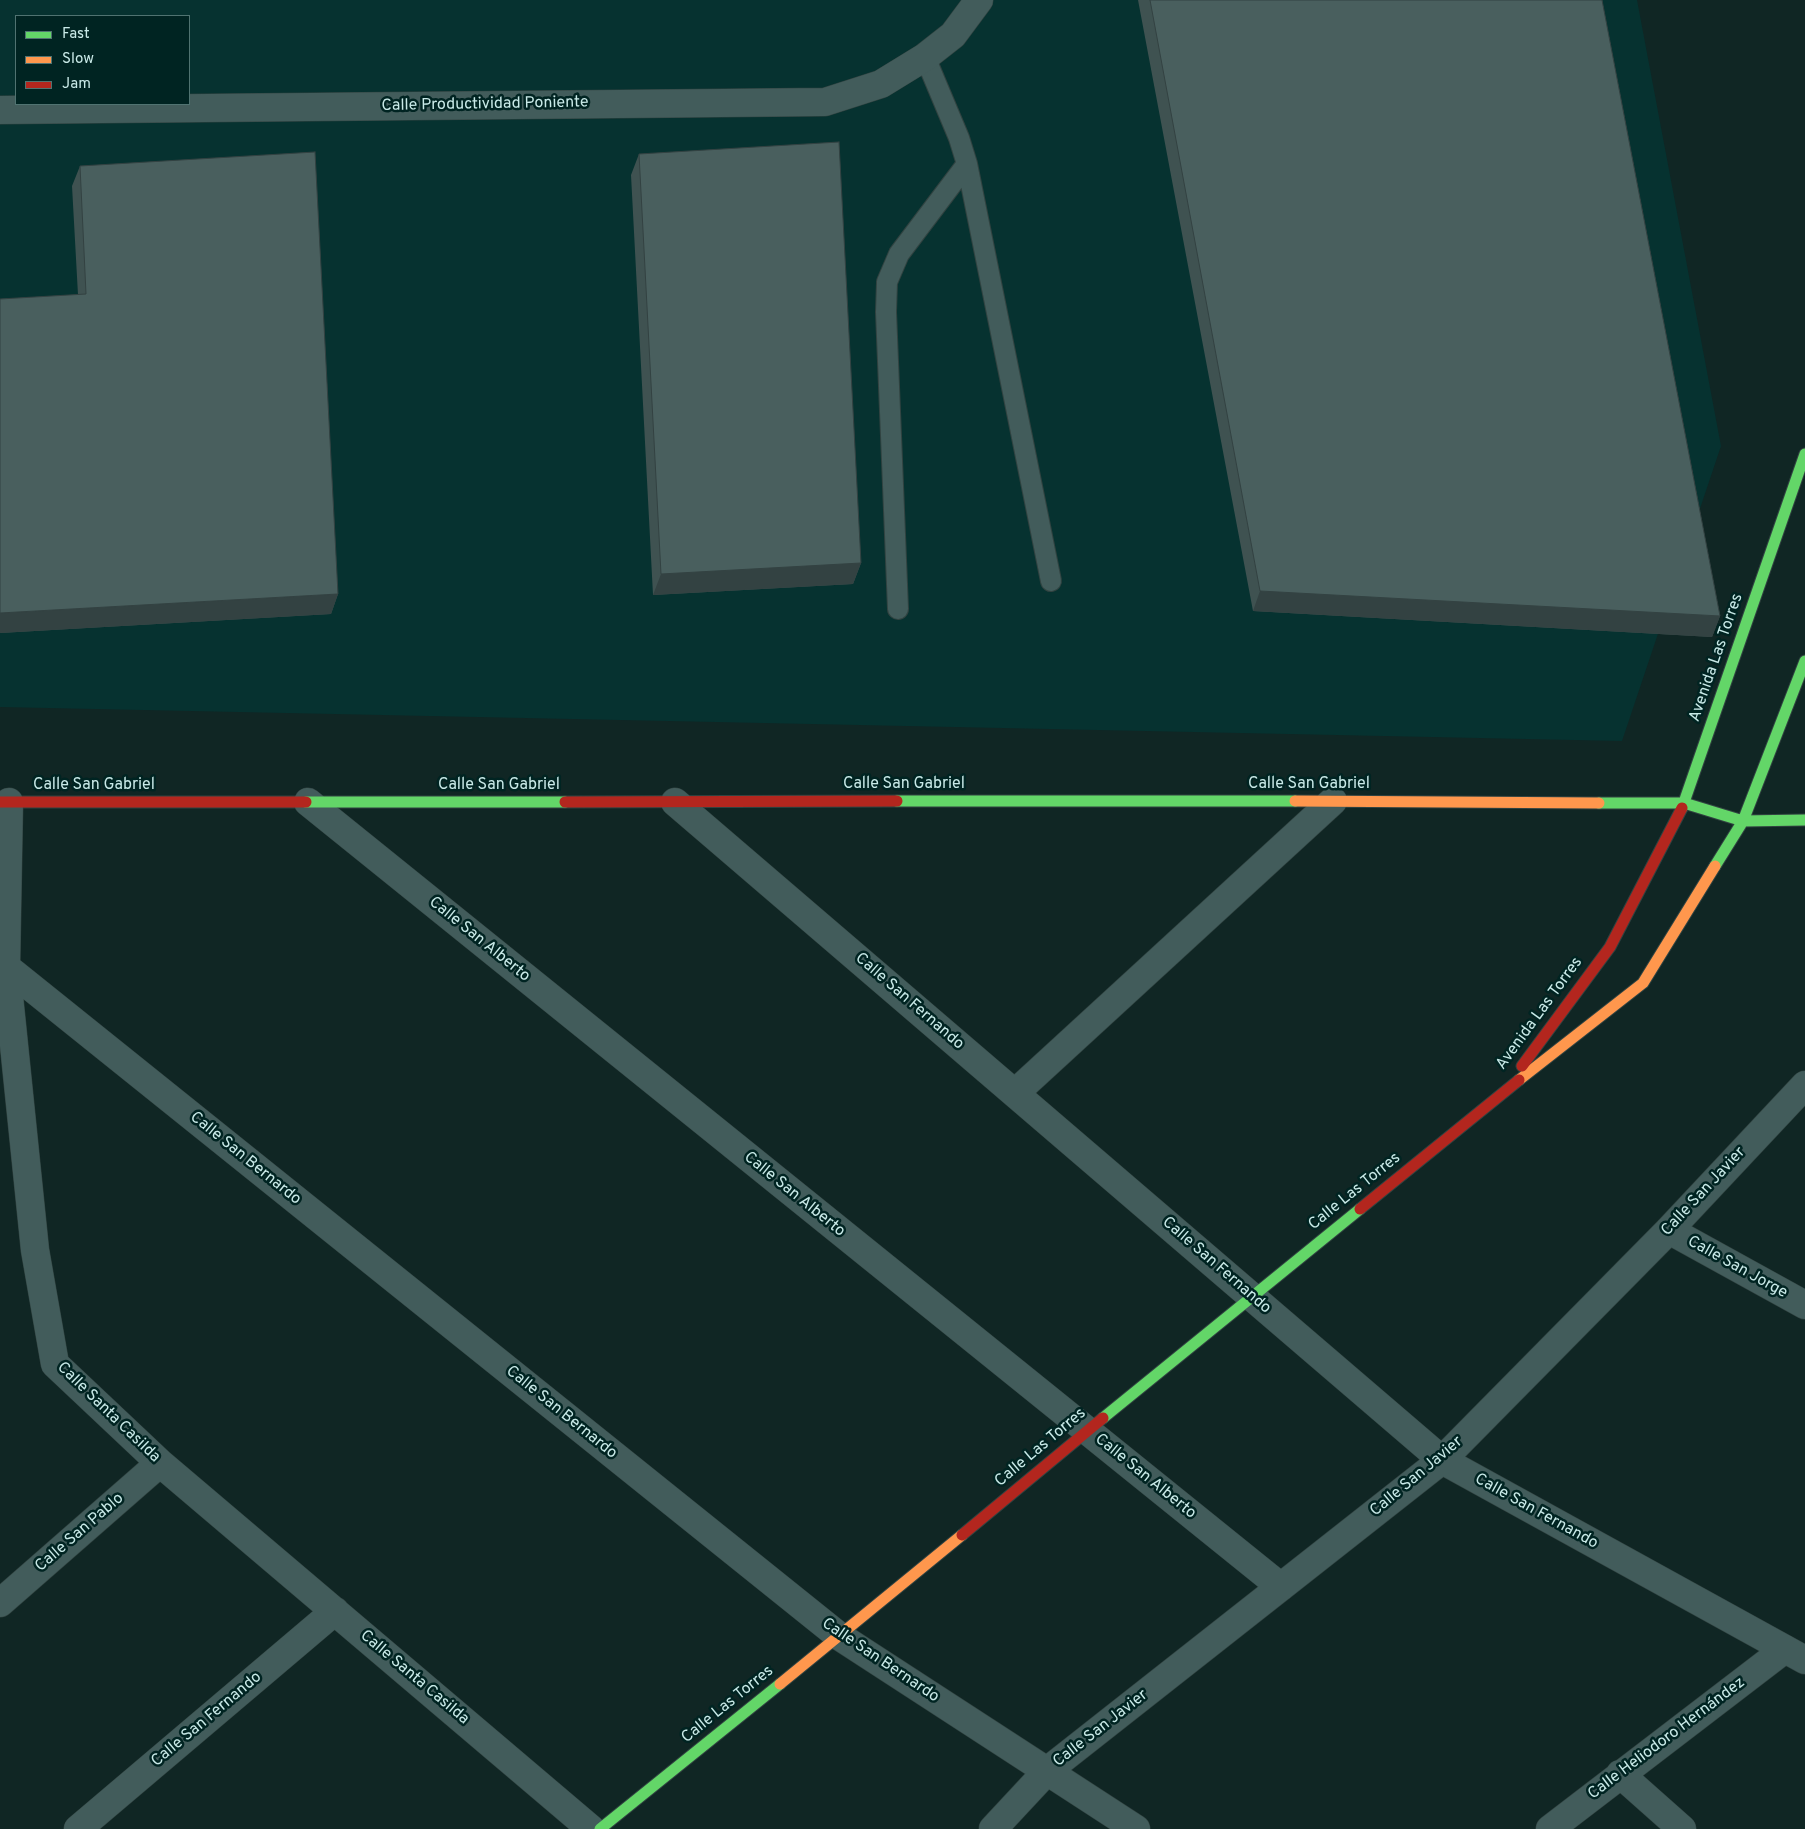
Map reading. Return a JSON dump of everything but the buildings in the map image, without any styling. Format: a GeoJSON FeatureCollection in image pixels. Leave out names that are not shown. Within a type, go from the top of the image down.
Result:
{"type":"FeatureCollection","features":[{"type":"Feature","properties":{"kind":"street","name":"Calle Productividad Poniente"},"geometry":{"type":"LineString","coordinates":[[0,110],[825,102],[881,84],[925,57],[952,35],[980,0]]}},
{"type":"Feature","properties":{"kind":"street","name":"Avenida Las Torres"},"geometry":{"type":"LineString","coordinates":[[1502,1093],[1610,947],[1684,803],[1805,454]]}},
{"type":"Feature","properties":{"kind":"street","name":"Avenida Las Torres"},"geometry":{"type":"LineString","coordinates":[[1502,1093],[1643,983],[1743,821],[1805,661]]}},
{"type":"Feature","properties":{"kind":"street","name":"Calle San Gabriel"},"geometry":{"type":"LineString","coordinates":[[5,802],[1333,801],[1684,803],[1743,821],[1805,820]]}},
{"type":"Feature","properties":{"kind":"street"},"geometry":{"type":"LineString","coordinates":[[1014,1093],[1333,801]]}},
{"type":"Feature","properties":{"kind":"street","name":"Calle Santa Casilda"},"geometry":{"type":"LineString","coordinates":[[5,802],[6,967],[11,1118],[54,1364],[160,1462],[591,1829]]}},
{"type":"Feature","properties":{"kind":"street","name":"Calle San Alberto"},"geometry":{"type":"LineString","coordinates":[[308,802],[1281,1587]]}},
{"type":"Feature","properties":{"kind":"street","name":"Calle San Fernando"},"geometry":{"type":"LineString","coordinates":[[675,802],[1442,1460],[1795,1655]]}},
{"type":"Feature","properties":{"kind":"street","name":"Calle San Bernardo"},"geometry":{"type":"LineString","coordinates":[[6,967],[839,1636],[1136,1829]]}},
{"type":"Feature","properties":{"kind":"street","name":"Calle San Javier"},"geometry":{"type":"LineString","coordinates":[[993,1829],[1048,1771],[1442,1460],[1669,1230],[1805,1085]]}},
{"type":"Feature","properties":{"kind":"street","name":"Calle Las Torres"},"geometry":{"type":"LineString","coordinates":[[600,1829],[839,1636],[1502,1093]]}},
{"type":"Feature","properties":{"kind":"street","name":"Calle San Jorge"},"geometry":{"type":"LineString","coordinates":[[1669,1230],[1805,1305]]}},
{"type":"Feature","properties":{"kind":"street","name":"Calle San Pablo"},"geometry":{"type":"LineString","coordinates":[[0,1603],[160,1462]]}},
{"type":"Feature","properties":{"kind":"street","name":"Calle San Fernando"},"geometry":{"type":"LineString","coordinates":[[78,1829],[335,1612]]}},
{"type":"Feature","properties":{"kind":"street","name":"Calle Heliodoro Hernández"},"geometry":{"type":"LineString","coordinates":[[1550,1829],[1620,1774],[1795,1655]]}},
{"type":"Feature","properties":{"kind":"street"},"geometry":{"type":"LineString","coordinates":[[1620,1774],[1682,1829]]}},
{"type":"Feature","properties":{"kind":"lane"},"geometry":{"type":"LineString","coordinates":[[925,57],[959,138],[967,164],[1051,581]]}},
{"type":"Feature","properties":{"kind":"lane"},"geometry":{"type":"LineString","coordinates":[[898,609],[886,312],[887,282],[899,254],[967,164]]}},
{"type":"Feature","properties":{"kind":"shaded area"},"geometry":{"type":"Polygon","coordinates":[[[0,0],[1637,0],[1721,446],[1622,741],[0,707],[0,0]]]}},
{"type":"Feature","properties":{"kind":"traffic: fast"},"geometry":{"type":"LineString","coordinates":[[1682,808],[1805,454]]}},
{"type":"Feature","properties":{"kind":"traffic: fast"},"geometry":{"type":"LineString","coordinates":[[1715,866],[1743,821],[1805,661]]}},
{"type":"Feature","properties":{"kind":"traffic: fast"},"geometry":{"type":"LineString","coordinates":[[897,801],[1295,801]]}},
{"type":"Feature","properties":{"kind":"traffic: fast"},"geometry":{"type":"LineString","coordinates":[[306,802],[565,802]]}},
{"type":"Feature","properties":{"kind":"traffic: fast"},"geometry":{"type":"LineString","coordinates":[[1599,803],[1684,803],[1743,821],[1805,820]]}},
{"type":"Feature","properties":{"kind":"traffic: fast"},"geometry":{"type":"LineString","coordinates":[[1103,1418],[1360,1209]]}},
{"type":"Feature","properties":{"kind":"traffic: fast"},"geometry":{"type":"LineString","coordinates":[[600,1829],[780,1684]]}},
{"type":"Feature","properties":{"kind":"traffic: slow"},"geometry":{"type":"LineString","coordinates":[[1295,801],[1599,803]]}},
{"type":"Feature","properties":{"kind":"traffic: slow"},"geometry":{"type":"LineString","coordinates":[[1519,1080],[1643,983],[1715,866]]}},
{"type":"Feature","properties":{"kind":"traffic: slow"},"geometry":{"type":"LineString","coordinates":[[780,1684],[962,1535]]}},
{"type":"Feature","properties":{"kind":"traffic: jam"},"geometry":{"type":"LineString","coordinates":[[565,802],[897,801]]}},
{"type":"Feature","properties":{"kind":"traffic: jam"},"geometry":{"type":"LineString","coordinates":[[0,802],[306,802]]}},
{"type":"Feature","properties":{"kind":"traffic: jam"},"geometry":{"type":"LineString","coordinates":[[1522,1066],[1610,947],[1682,808]]}},
{"type":"Feature","properties":{"kind":"traffic: jam"},"geometry":{"type":"LineString","coordinates":[[1360,1209],[1519,1080]]}},
{"type":"Feature","properties":{"kind":"traffic: jam"},"geometry":{"type":"LineString","coordinates":[[962,1535],[1103,1418]]}}]}
